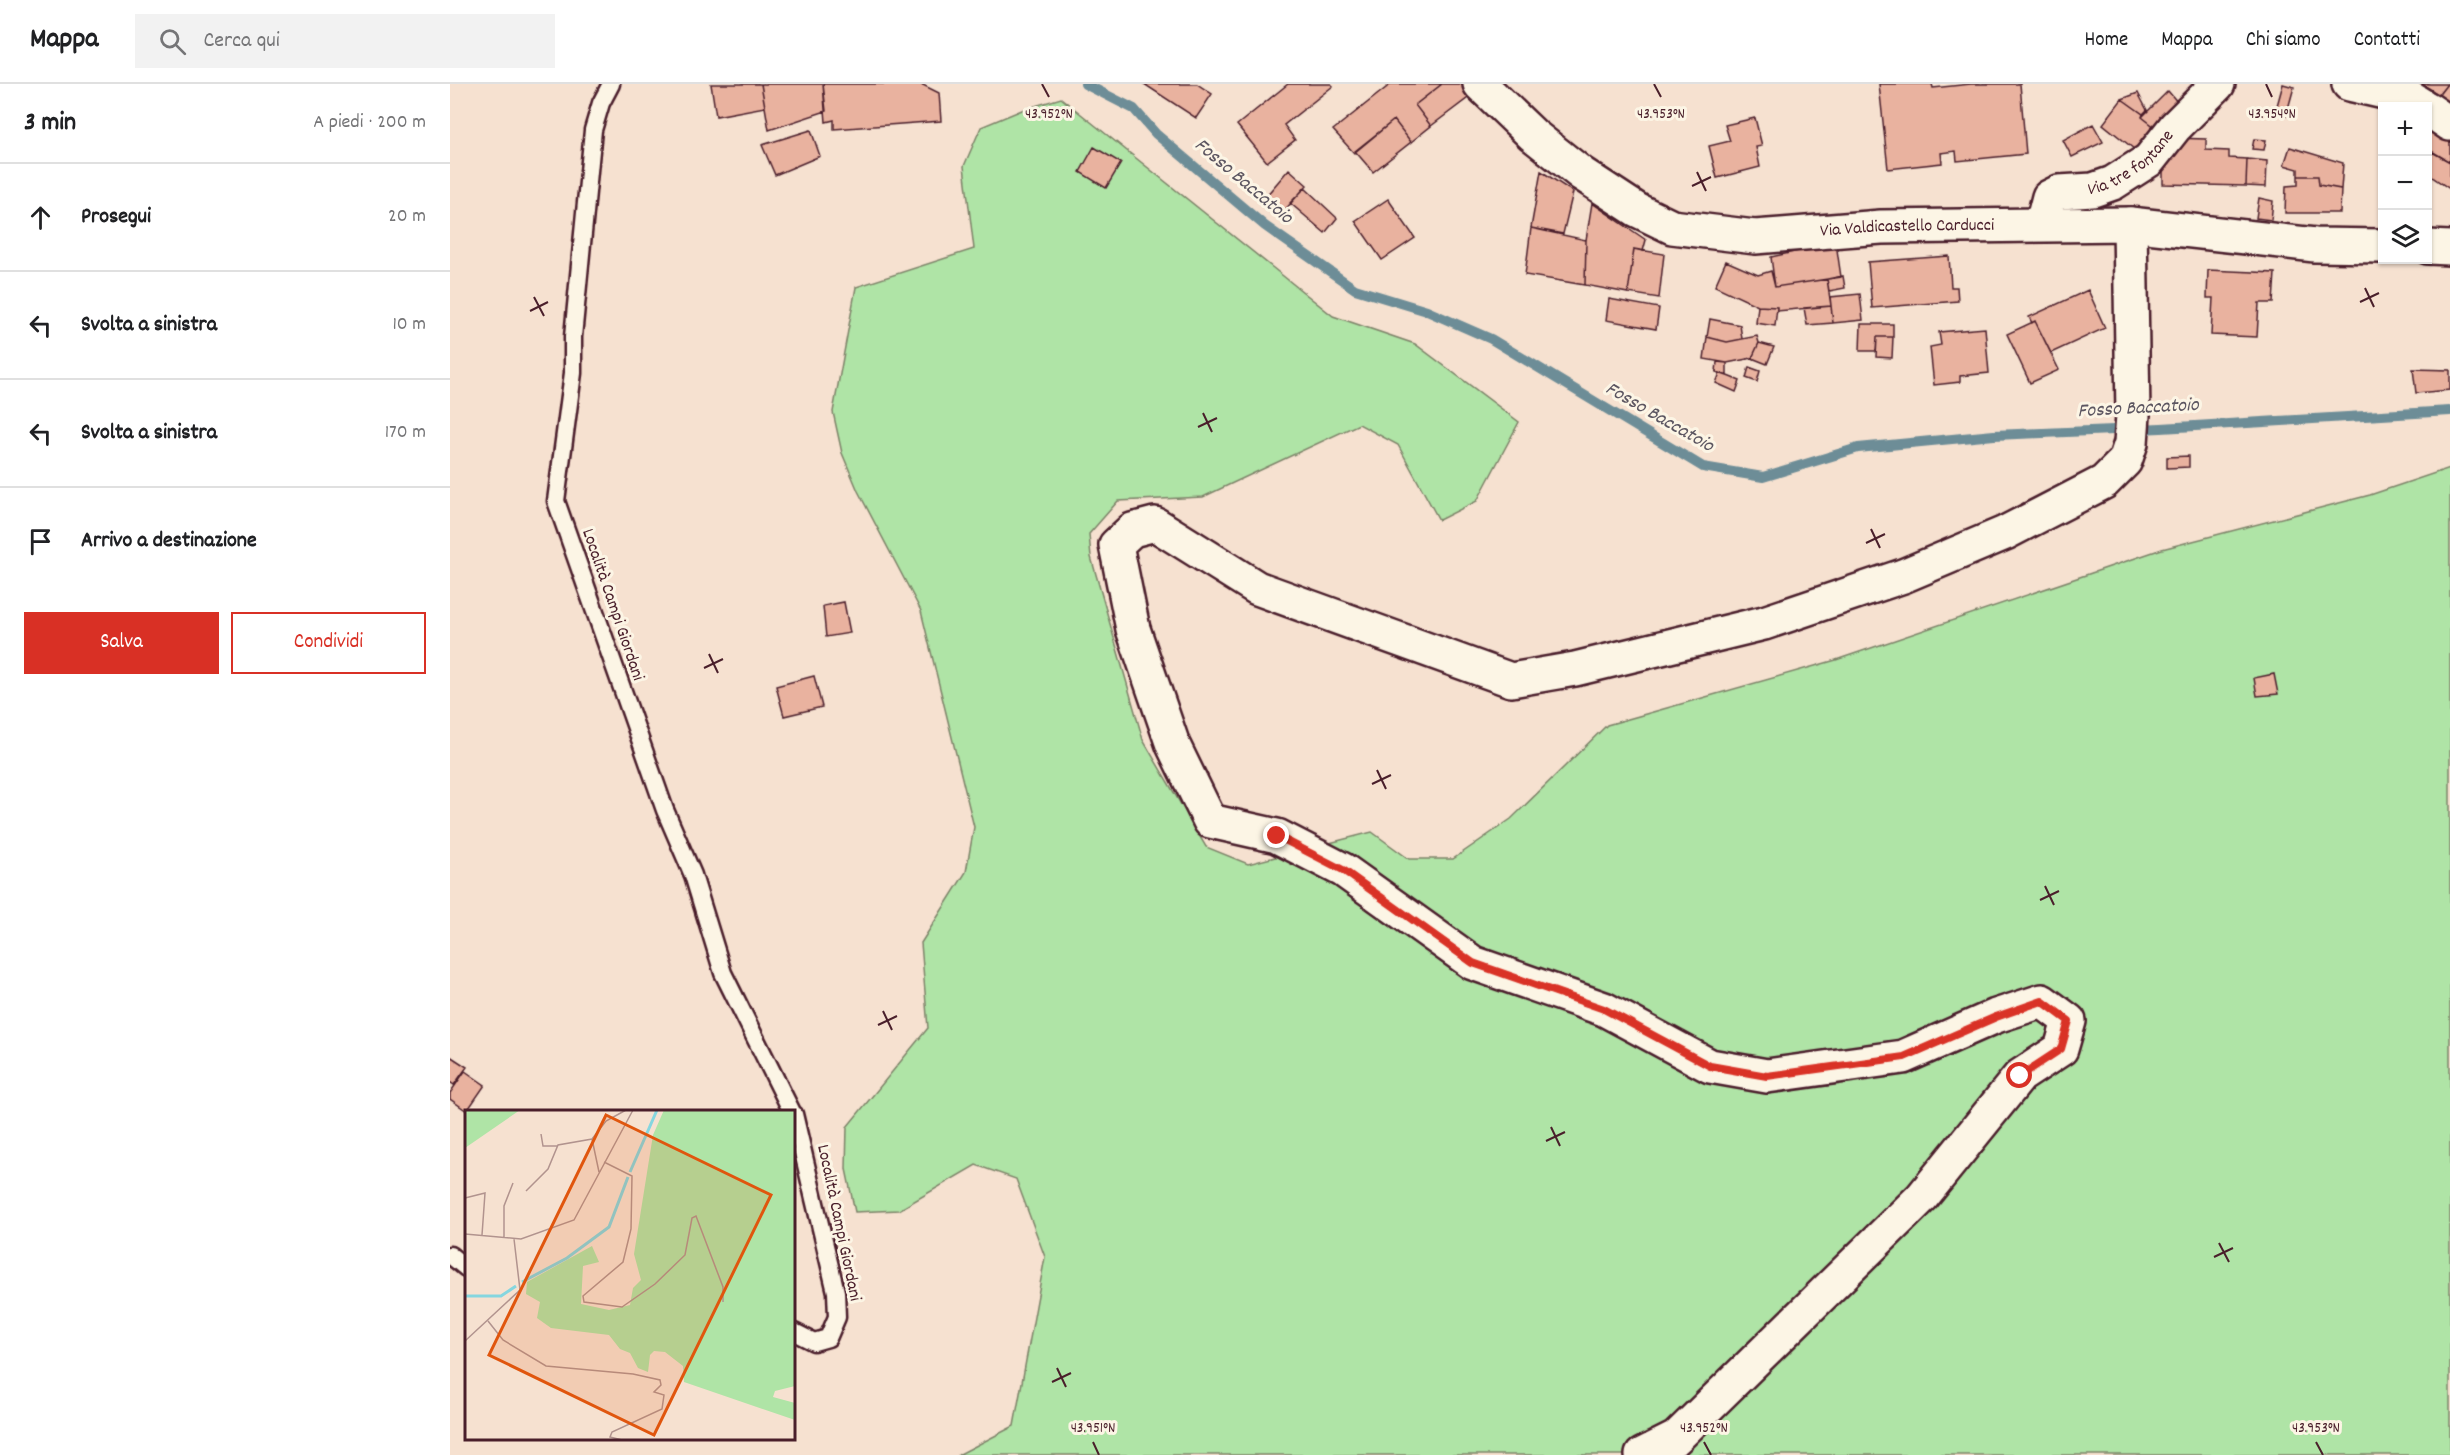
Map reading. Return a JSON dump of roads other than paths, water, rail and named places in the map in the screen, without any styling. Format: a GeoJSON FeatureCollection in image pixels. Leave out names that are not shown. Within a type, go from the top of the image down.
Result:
{"type":"FeatureCollection","features":[{"type":"Feature","properties":{"kind":"street","name":"Via Valdicastello Carducci"},"geometry":{"type":"LineString","coordinates":[[1480,84],[1533,135],[1582,174],[1637,210],[1672,226],[1755,237],[1881,227],[2130,224],[2315,245],[2378,246]]}},
{"type":"Feature","properties":{"kind":"street","name":"Via tre fontane"},"geometry":{"type":"LineString","coordinates":[[2042,224],[2049,197],[2059,192],[2093,190],[2113,183],[2149,160],[2175,127],[2218,84]]}},
{"type":"Feature","properties":{"kind":"street"},"geometry":{"type":"LineString","coordinates":[[2349,84],[2410,98],[2417,102]]}},
{"type":"Feature","properties":{"kind":"street"},"geometry":{"type":"LineString","coordinates":[[2432,112],[2450,124]]}},
{"type":"Feature","properties":{"kind":"street"},"geometry":{"type":"LineString","coordinates":[[1642,1455],[1676,1438],[1922,1197],[2020,1076],[2061,1049],[2069,1021],[2042,1001],[1996,1017],[1904,1057],[1767,1076],[1710,1066],[1604,1009],[1473,963],[1343,870],[1277,836],[1210,821],[1173,745],[1133,629],[1116,545],[1132,530],[1155,524],[1257,588],[1511,680],[1575,669],[1764,623],[1903,576],[2005,533],[2104,482],[2125,461],[2132,429],[2130,224]]}},
{"type":"Feature","properties":{"kind":"street"},"geometry":{"type":"LineString","coordinates":[[2432,248],[2450,248]]}},
{"type":"Feature","properties":{"kind":"lane","name":"Località Campi Giordani"},"geometry":{"type":"LineString","coordinates":[[611,84],[601,103],[593,130],[573,337],[573,373],[556,501],[665,810],[693,875],[723,973],[792,1110]]}},
{"type":"Feature","properties":{"kind":"lane","name":"Località Campi Giordani"},"geometry":{"type":"LineString","coordinates":[[795,1121],[836,1292],[837,1317],[828,1338],[814,1342],[795,1332]]}},
{"type":"Feature","properties":{"kind":"lane"},"geometry":{"type":"LineString","coordinates":[[450,1255],[465,1267]]}},
{"type":"Feature","properties":{"kind":"waterway","name":"Fosso Baccatoio"},"geometry":{"type":"LineString","coordinates":[[1085,84],[1134,109],[1156,134],[1265,226],[1355,289],[1427,311],[1491,339],[1703,467],[1763,477],[1858,448],[1994,435],[2450,411]]}}]}
